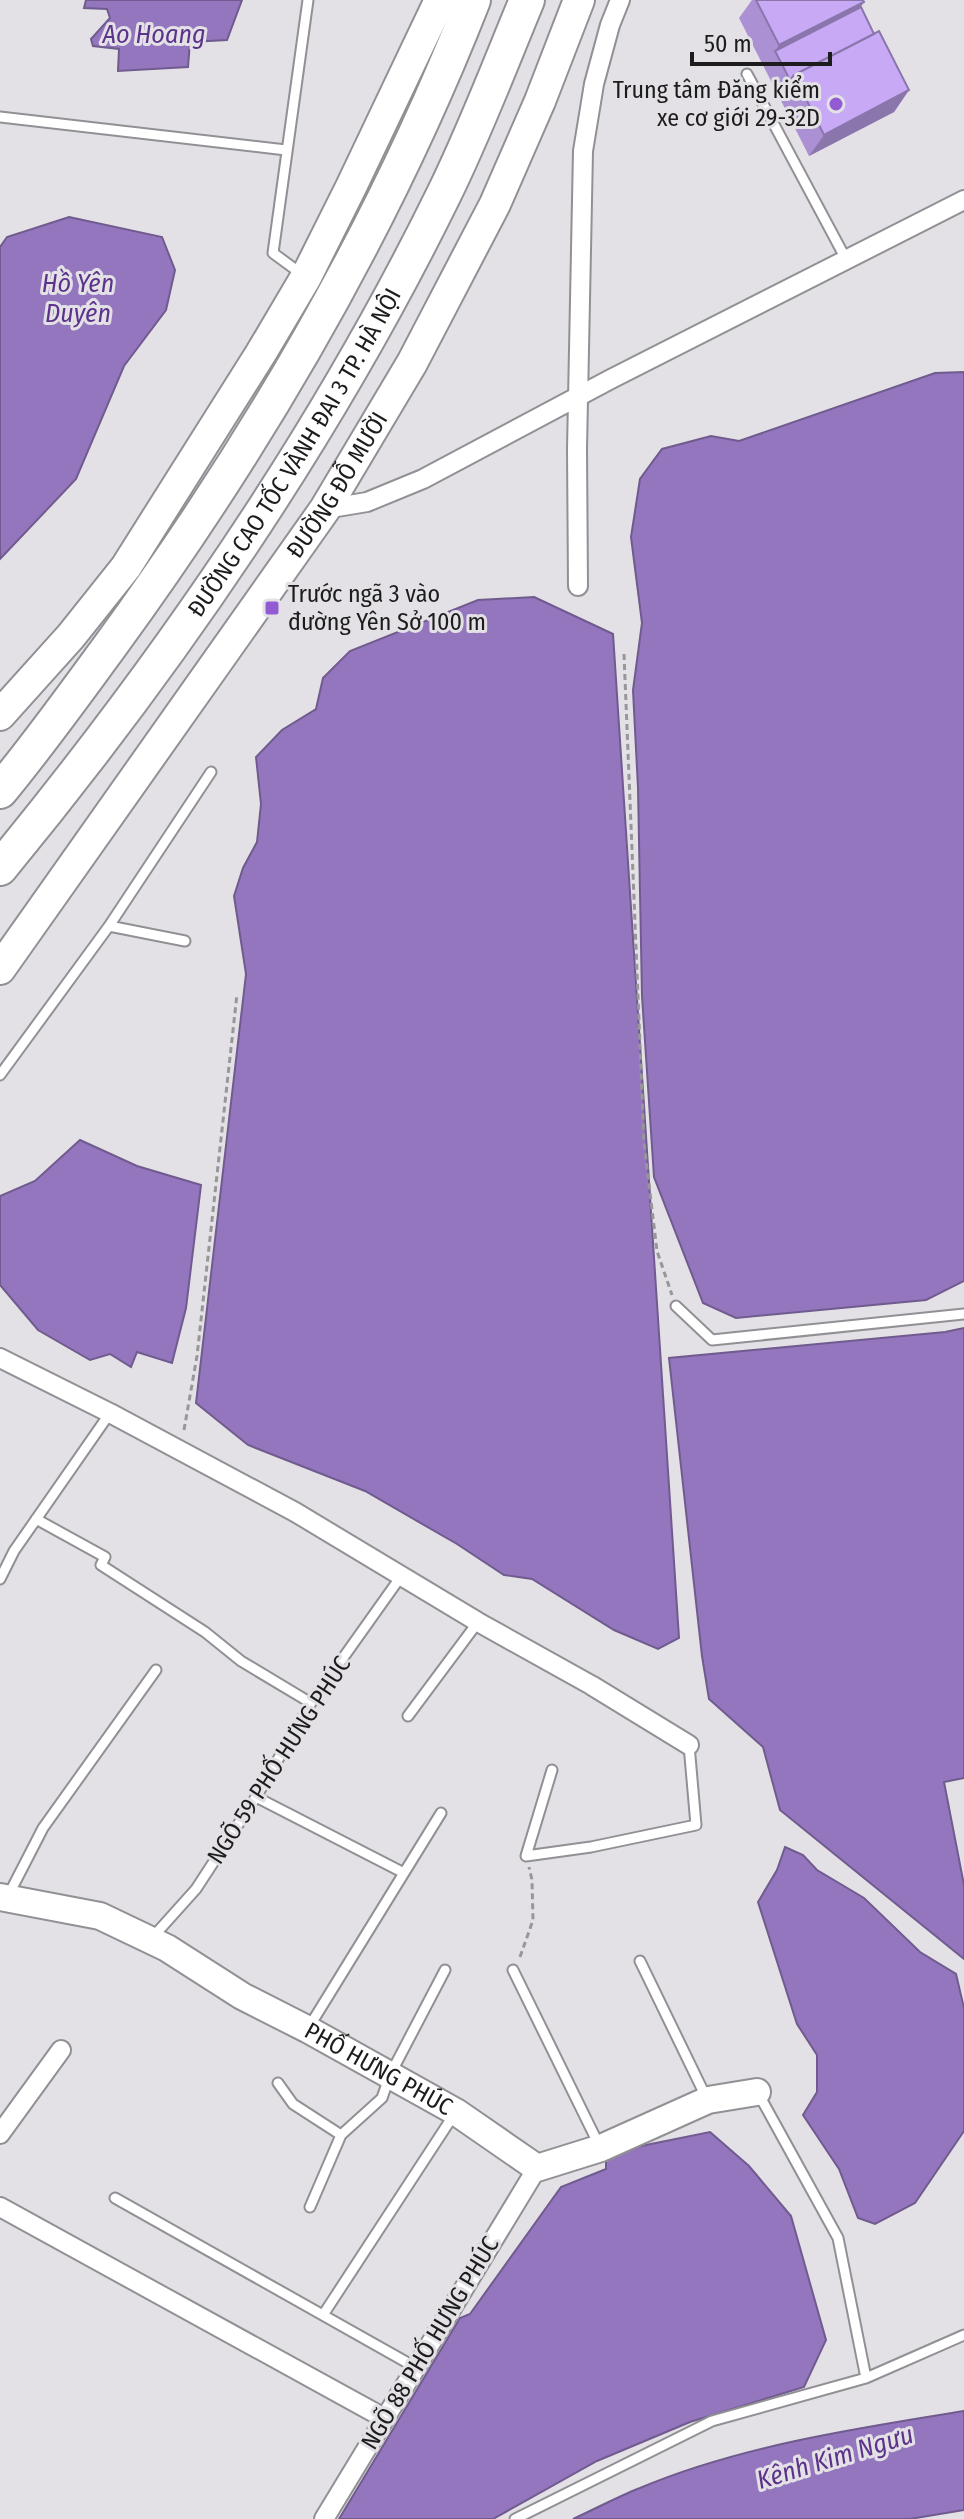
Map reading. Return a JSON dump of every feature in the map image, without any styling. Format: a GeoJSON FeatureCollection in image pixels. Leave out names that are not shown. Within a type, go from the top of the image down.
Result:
{"type":"FeatureCollection","features":[{"type":"Feature","properties":{"kind":"highway","name":"ĐƯỜNG CAO TỐC VÀNH ĐAI 3 TP. HÀ NỘI"},"geometry":{"type":"LineString","coordinates":[[0,791],[153,587],[276,399],[339,290],[396,179],[440,84],[473,0]]}},
{"type":"Feature","properties":{"kind":"highway","name":"ĐƯỜNG CAO TỐC VÀNH ĐAI 3 TP. HÀ NỘI"},"geometry":{"type":"LineString","coordinates":[[0,868],[72,781],[193,615],[256,525],[321,422],[445,193],[527,0]]}},
{"type":"Feature","properties":{"kind":"main road"},"geometry":{"type":"LineString","coordinates":[[6,704],[71,636],[126,567],[261,353],[306,277],[440,0]]}},
{"type":"Feature","properties":{"kind":"main road","name":"ĐƯỜNG ĐỖ MƯỜI"},"geometry":{"type":"LineString","coordinates":[[0,969],[325,509],[412,363],[495,204],[579,0]]}},
{"type":"Feature","properties":{"kind":"street"},"geometry":{"type":"LineString","coordinates":[[578,586],[577,449],[583,151],[594,84],[620,0]]}},
{"type":"Feature","properties":{"kind":"street"},"geometry":{"type":"LineString","coordinates":[[325,509],[367,502],[395,492],[962,205]]}},
{"type":"Feature","properties":{"kind":"street"},"geometry":{"type":"LineString","coordinates":[[0,1358],[295,1512],[689,1745]]}},
{"type":"Feature","properties":{"kind":"street","name":"PHỐ HƯNG PHÚC"},"geometry":{"type":"LineString","coordinates":[[3,1898],[100,1916],[150,1940],[242,1996],[456,2112],[537,2168]]}},
{"type":"Feature","properties":{"kind":"street"},"geometry":{"type":"LineString","coordinates":[[0,2134],[61,2050]]}},
{"type":"Feature","properties":{"kind":"street"},"geometry":{"type":"LineString","coordinates":[[537,2168],[601,2148],[708,2100],[757,2092]]}},
{"type":"Feature","properties":{"kind":"street","name":"NGÕ 88 PHỐ HƯNG PHÚC"},"geometry":{"type":"LineString","coordinates":[[324,2519],[537,2168]]}},
{"type":"Feature","properties":{"kind":"street"},"geometry":{"type":"LineString","coordinates":[[0,2207],[384,2418]]}},
{"type":"Feature","properties":{"kind":"lane"},"geometry":{"type":"LineString","coordinates":[[306,277],[273,253],[308,0]]}},
{"type":"Feature","properties":{"kind":"lane"},"geometry":{"type":"LineString","coordinates":[[747,74],[847,261]]}},
{"type":"Feature","properties":{"kind":"lane"},"geometry":{"type":"LineString","coordinates":[[0,117],[286,150]]}},
{"type":"Feature","properties":{"kind":"lane"},"geometry":{"type":"LineString","coordinates":[[0,1075],[109,926],[211,772]]}},
{"type":"Feature","properties":{"kind":"lane"},"geometry":{"type":"LineString","coordinates":[[109,926],[185,941]]}},
{"type":"Feature","properties":{"kind":"lane"},"geometry":{"type":"LineString","coordinates":[[676,1306],[712,1340],[964,1314]]}},
{"type":"Feature","properties":{"kind":"lane"},"geometry":{"type":"LineString","coordinates":[[0,1579],[14,1551],[110,1413]]}},
{"type":"Feature","properties":{"kind":"lane"},"geometry":{"type":"LineString","coordinates":[[36,1519],[105,1557],[101,1565],[205,1632],[241,1661],[311,1703]]}},
{"type":"Feature","properties":{"kind":"lane","name":"NGÕ 59 PHỐ HƯNG PHÚC"},"geometry":{"type":"LineString","coordinates":[[150,1940],[196,1889],[256,1797],[311,1703],[402,1575]]}},
{"type":"Feature","properties":{"kind":"lane"},"geometry":{"type":"LineString","coordinates":[[408,1716],[478,1622]]}},
{"type":"Feature","properties":{"kind":"lane"},"geometry":{"type":"LineString","coordinates":[[3,1898],[43,1828],[156,1670]]}},
{"type":"Feature","properties":{"kind":"lane"},"geometry":{"type":"LineString","coordinates":[[552,1770],[526,1856],[591,1847],[696,1825],[689,1745]]}},
{"type":"Feature","properties":{"kind":"lane"},"geometry":{"type":"LineString","coordinates":[[256,1797],[404,1873]]}},
{"type":"Feature","properties":{"kind":"lane"},"geometry":{"type":"LineString","coordinates":[[307,2029],[441,1813]]}},
{"type":"Feature","properties":{"kind":"lane"},"geometry":{"type":"LineString","coordinates":[[640,1961],[708,2100]]}},
{"type":"Feature","properties":{"kind":"lane"},"geometry":{"type":"LineString","coordinates":[[310,2207],[341,2135],[382,2098],[390,2075],[445,1970]]}},
{"type":"Feature","properties":{"kind":"lane"},"geometry":{"type":"LineString","coordinates":[[513,1970],[601,2148]]}},
{"type":"Feature","properties":{"kind":"lane"},"geometry":{"type":"LineString","coordinates":[[278,2083],[293,2104],[341,2135]]}},
{"type":"Feature","properties":{"kind":"lane"},"geometry":{"type":"LineString","coordinates":[[757,2092],[838,2238],[866,2378]]}},
{"type":"Feature","properties":{"kind":"lane"},"geometry":{"type":"LineString","coordinates":[[323,2315],[456,2112]]}},
{"type":"Feature","properties":{"kind":"lane"},"geometry":{"type":"LineString","coordinates":[[115,2198],[415,2367]]}},
{"type":"Feature","properties":{"kind":"lane"},"geometry":{"type":"LineString","coordinates":[[515,2519],[712,2421],[866,2378],[964,2335]]}},
{"type":"Feature","properties":{"kind":"path"},"geometry":{"type":"LineString","coordinates":[[624,654],[644,1143],[657,1251],[676,1306]]}},
{"type":"Feature","properties":{"kind":"path"},"geometry":{"type":"LineString","coordinates":[[181,1450],[197,1356],[237,994]]}},
{"type":"Feature","properties":{"kind":"path"},"geometry":{"type":"LineString","coordinates":[[513,1970],[533,1920],[532,1880],[526,1856]]}},
{"type":"Feature","properties":{"kind":"water","name":"Ao Hoang"},"geometry":{"type":"Polygon","coordinates":[[[86,0],[242,0],[227,40],[190,42],[188,67],[118,71],[119,49],[93,46],[91,39],[110,18],[107,9],[84,8],[86,0]]]}},
{"type":"Feature","properties":{"kind":"water","name":"Hồ Yên Duyên"},"geometry":{"type":"Polygon","coordinates":[[[69,217],[162,237],[175,270],[166,310],[124,366],[76,479],[0,559],[0,247],[7,237],[69,217]]]}},
{"type":"Feature","properties":{"kind":"water"},"geometry":{"type":"Polygon","coordinates":[[[964,372],[964,1281],[926,1300],[736,1318],[703,1303],[654,1177],[642,996],[633,690],[642,623],[631,537],[640,479],[662,449],[711,436],[739,441],[935,373],[964,372]]]}},
{"type":"Feature","properties":{"kind":"water"},"geometry":{"type":"Polygon","coordinates":[[[534,597],[613,634],[679,1638],[658,1649],[614,1630],[532,1579],[504,1575],[365,1491],[248,1445],[196,1403],[246,974],[234,896],[243,868],[257,842],[261,804],[256,757],[282,730],[316,709],[323,678],[350,651],[478,600],[534,597]]]}},
{"type":"Feature","properties":{"kind":"water"},"geometry":{"type":"Polygon","coordinates":[[[80,1140],[137,1166],[201,1185],[186,1308],[172,1363],[137,1352],[131,1367],[110,1354],[90,1360],[38,1330],[0,1285],[0,1196],[35,1181],[80,1140]]]}},
{"type":"Feature","properties":{"kind":"water"},"geometry":{"type":"Polygon","coordinates":[[[964,1328],[964,1778],[944,1782],[964,1885],[964,1959],[780,1810],[763,1747],[709,1699],[669,1358],[964,1328]]]}},
{"type":"Feature","properties":{"kind":"water"},"geometry":{"type":"Polygon","coordinates":[[[785,1847],[803,1855],[817,1870],[864,1898],[920,1952],[956,1974],[964,2008],[964,2131],[915,2203],[875,2224],[858,2218],[839,2169],[803,2115],[817,2092],[817,2055],[797,2024],[758,1902],[777,1870],[785,1847]]]}},
{"type":"Feature","properties":{"kind":"water"},"geometry":{"type":"Polygon","coordinates":[[[710,2132],[749,2166],[791,2216],[826,2340],[804,2387],[690,2422],[597,2461],[493,2519],[339,2519],[460,2318],[470,2314],[561,2187],[606,2169],[606,2158],[641,2146],[710,2132]]]}},
{"type":"Feature","properties":{"kind":"water","name":"Kênh Kim Ngưu"},"geometry":{"type":"Polygon","coordinates":[[[964,2411],[964,2510],[910,2519],[573,2519],[640,2488],[717,2461],[799,2440],[964,2411]]]}},
{"type":"Feature","properties":{"kind":"building"},"geometry":{"type":"Polygon","coordinates":[[[756,0],[863,0],[864,2],[779,45],[756,0]]]}},
{"type":"Feature","properties":{"kind":"building"},"geometry":{"type":"Polygon","coordinates":[[[861,7],[874,34],[794,75],[790,80],[775,51],[861,7]]]}},
{"type":"Feature","properties":{"kind":"building","name":"Trung tâm Đăng kiểm xe cơ giới 29-32D"},"geometry":{"type":"Polygon","coordinates":[[[879,31],[909,90],[824,135],[794,75],[879,31]]]}},
{"type":"Feature","properties":{"kind":"place","name":"Trung tâm Đăng kiểm xe cơ giới 29-32D"},"geometry":{"type":"Point","coordinates":[836,104]}},
{"type":"Feature","properties":{"kind":"place","name":"Trước ngã 3 vào đường Yên Sở 100 m"},"geometry":{"type":"Point","coordinates":[272,608]}}]}
